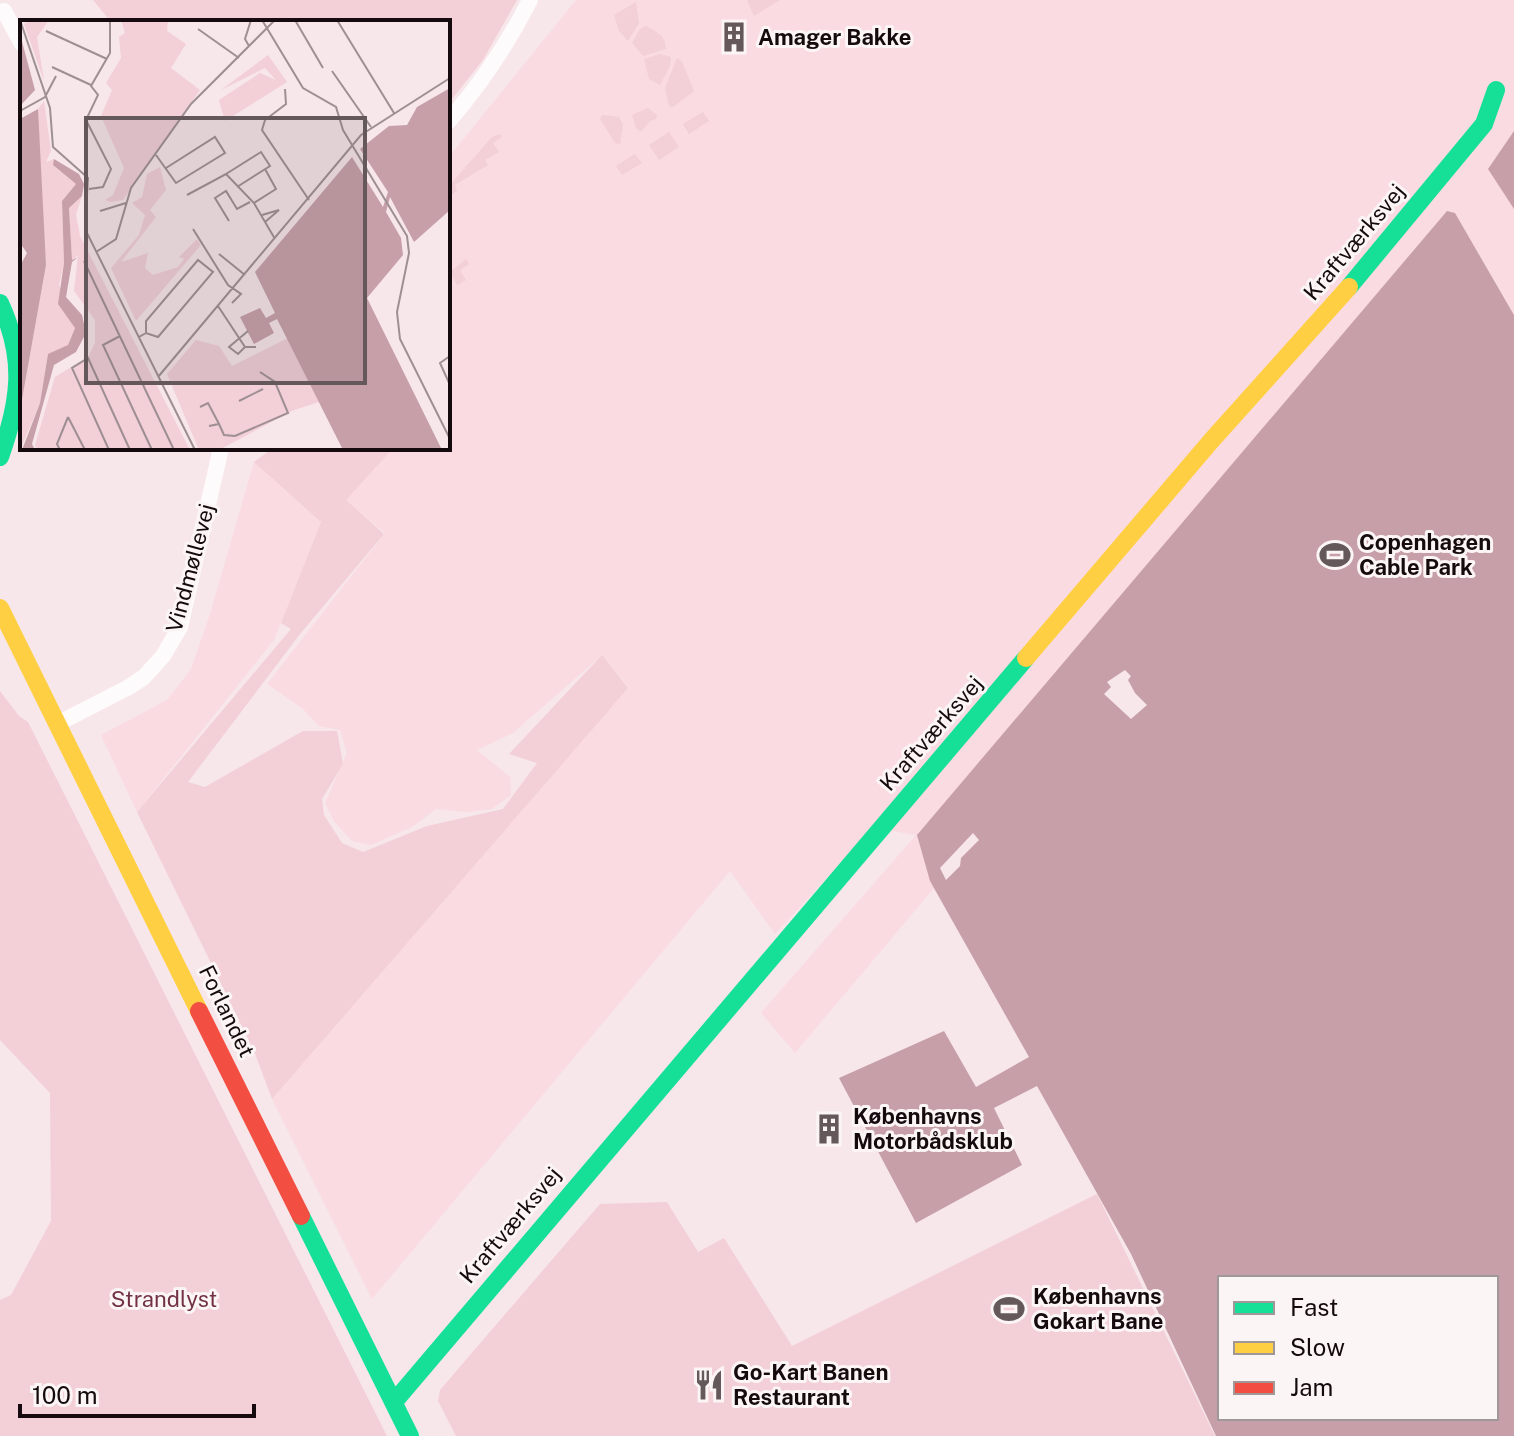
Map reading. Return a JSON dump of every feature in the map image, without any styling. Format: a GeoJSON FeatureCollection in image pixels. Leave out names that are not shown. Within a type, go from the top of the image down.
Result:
{"type":"FeatureCollection","features":[{"type":"Feature","properties":{"kind":"street"},"geometry":{"type":"LineString","coordinates":[[450,120],[481,83],[530,0]]}},
{"type":"Feature","properties":{"kind":"street"},"geometry":{"type":"LineString","coordinates":[[4,7],[20,40]]}},
{"type":"Feature","properties":{"kind":"street","name":"Kraftværksvej"},"geometry":{"type":"LineString","coordinates":[[394,1402],[1211,441],[1363,272],[1484,124],[1496,90]]}},
{"type":"Feature","properties":{"kind":"street"},"geometry":{"type":"LineString","coordinates":[[0,303],[11,324],[20,362],[20,382],[0,457]]}},
{"type":"Feature","properties":{"kind":"street","name":"Vindmøllevej"},"geometry":{"type":"LineString","coordinates":[[57,724],[129,687],[144,677],[163,656],[180,627],[221,450]]}},
{"type":"Feature","properties":{"kind":"street","name":"Forlandet"},"geometry":{"type":"LineString","coordinates":[[0,608],[410,1436]]}},
{"type":"Feature","properties":{"kind":"shaded area"},"geometry":{"type":"Polygon","coordinates":[[[576,0],[1514,0],[1514,131],[1488,169],[1514,209],[1514,314],[1455,213],[1447,211],[1077,649],[930,881],[934,888],[795,1053],[761,1013],[916,835],[873,828],[775,934],[730,871],[372,1299],[272,1099],[628,687],[602,655],[513,733],[477,750],[510,777],[511,795],[492,809],[467,812],[436,809],[412,827],[371,845],[352,841],[334,821],[325,803],[347,753],[340,730],[319,726],[303,709],[267,684],[385,533],[285,450],[450,450],[450,156],[576,0]]]}},
{"type":"Feature","properties":{"kind":"shaded area"},"geometry":{"type":"Polygon","coordinates":[[[1514,131],[1514,209],[1488,169],[1514,131]]]}},
{"type":"Feature","properties":{"kind":"shaded area"},"geometry":{"type":"Polygon","coordinates":[[[1447,211],[1455,213],[1514,315],[1514,1436],[1216,1436],[1131,1254],[1037,1086],[994,1108],[1022,1165],[916,1223],[839,1078],[944,1031],[976,1087],[1029,1057],[930,881],[917,835],[1447,211]]]}},
{"type":"Feature","properties":{"kind":"shaded area"},"geometry":{"type":"Polygon","coordinates":[[[254,462],[321,522],[274,640],[137,812],[101,735],[167,700],[191,669],[254,462]]]}},
{"type":"Feature","properties":{"kind":"green space"},"geometry":{"type":"Polygon","coordinates":[[[93,0],[517,0],[483,60],[450,101],[450,20],[109,20],[93,0]]]}},
{"type":"Feature","properties":{"kind":"green space"},"geometry":{"type":"Polygon","coordinates":[[[747,0],[780,0],[754,16],[747,0]]]}},
{"type":"Feature","properties":{"kind":"green space"},"geometry":{"type":"Polygon","coordinates":[[[636,2],[639,23],[628,41],[619,31],[614,15],[636,2]]]}},
{"type":"Feature","properties":{"kind":"green space"},"geometry":{"type":"Polygon","coordinates":[[[646,26],[663,38],[666,49],[643,56],[632,43],[640,29],[646,26]]]}},
{"type":"Feature","properties":{"kind":"green space"},"geometry":{"type":"Polygon","coordinates":[[[660,54],[671,57],[660,85],[649,79],[644,59],[660,54]]]}},
{"type":"Feature","properties":{"kind":"green space"},"geometry":{"type":"Polygon","coordinates":[[[677,58],[682,62],[694,91],[673,107],[669,106],[665,88],[677,58]]]}},
{"type":"Feature","properties":{"kind":"green space"},"geometry":{"type":"Polygon","coordinates":[[[648,108],[657,115],[656,119],[642,131],[637,130],[632,115],[648,108]]]}},
{"type":"Feature","properties":{"kind":"green space"},"geometry":{"type":"Polygon","coordinates":[[[703,112],[709,121],[689,134],[683,124],[703,112]]]}},
{"type":"Feature","properties":{"kind":"green space"},"geometry":{"type":"Polygon","coordinates":[[[602,115],[619,117],[623,125],[620,144],[615,143],[600,119],[602,115]]]}},
{"type":"Feature","properties":{"kind":"green space"},"geometry":{"type":"Polygon","coordinates":[[[669,132],[679,147],[659,160],[649,145],[669,132]]]}},
{"type":"Feature","properties":{"kind":"green space"},"geometry":{"type":"Polygon","coordinates":[[[500,134],[502,137],[493,143],[499,152],[485,160],[488,165],[455,185],[457,191],[450,196],[450,185],[492,137],[500,134]]]}},
{"type":"Feature","properties":{"kind":"green space"},"geometry":{"type":"Polygon","coordinates":[[[635,154],[642,163],[622,175],[616,166],[635,154]]]}},
{"type":"Feature","properties":{"kind":"green space"},"geometry":{"type":"Polygon","coordinates":[[[466,259],[469,264],[460,270],[466,280],[457,285],[450,272],[466,259]]]}},
{"type":"Feature","properties":{"kind":"green space"},"geometry":{"type":"Polygon","coordinates":[[[270,450],[391,450],[346,500],[384,534],[300,634],[188,782],[205,787],[303,731],[337,731],[343,764],[322,799],[324,815],[342,843],[363,852],[427,826],[503,809],[537,763],[509,754],[602,655],[628,688],[272,1099],[254,1051],[137,812],[291,629],[281,623],[321,522],[254,462],[270,450]]]}},
{"type":"Feature","properties":{"kind":"green space","name":"Strandlyst"},"geometry":{"type":"Polygon","coordinates":[[[0,691],[19,716],[28,722],[387,1436],[0,1436],[0,1300],[11,1295],[51,1221],[50,1093],[0,1040],[0,691]]]}},
{"type":"Feature","properties":{"kind":"green space","name":"Københavns Gokart Bane"},"geometry":{"type":"Polygon","coordinates":[[[1097,1194],[1215,1436],[456,1436],[438,1401],[440,1390],[600,1204],[667,1202],[698,1252],[724,1238],[792,1346],[1097,1194]]]}},
{"type":"Feature","properties":{"kind":"pier"},"geometry":{"type":"Polygon","coordinates":[[[1125,670],[1131,676],[1128,680],[1135,693],[1147,705],[1131,719],[1104,694],[1111,687],[1107,682],[1125,670]]]}},
{"type":"Feature","properties":{"kind":"pier"},"geometry":{"type":"Polygon","coordinates":[[[973,833],[979,840],[961,858],[960,866],[946,880],[940,868],[973,833]]]}},
{"type":"Feature","properties":{"kind":"traffic: fast"},"geometry":{"type":"LineString","coordinates":[[1349,287],[1484,124],[1496,90]]}},
{"type":"Feature","properties":{"kind":"traffic: fast"},"geometry":{"type":"LineString","coordinates":[[0,303],[17,362],[16,398],[0,457]]}},
{"type":"Feature","properties":{"kind":"traffic: fast"},"geometry":{"type":"LineString","coordinates":[[394,1402],[1026,658]]}},
{"type":"Feature","properties":{"kind":"traffic: fast"},"geometry":{"type":"LineString","coordinates":[[301,1216],[410,1436]]}},
{"type":"Feature","properties":{"kind":"traffic: slow"},"geometry":{"type":"LineString","coordinates":[[1026,658],[1211,441],[1349,287]]}},
{"type":"Feature","properties":{"kind":"traffic: slow"},"geometry":{"type":"LineString","coordinates":[[0,608],[199,1011]]}},
{"type":"Feature","properties":{"kind":"traffic: jam"},"geometry":{"type":"LineString","coordinates":[[199,1011],[301,1216]]}},
{"type":"Feature","properties":{"kind":"place","name":"Amager Bakke"},"geometry":{"type":"Point","coordinates":[734,37]}},
{"type":"Feature","properties":{"kind":"place","name":"Copenhagen Cable Park"},"geometry":{"type":"Point","coordinates":[1335,555]}},
{"type":"Feature","properties":{"kind":"place","name":"Københavns Motorbådsklub"},"geometry":{"type":"Point","coordinates":[829,1129]}},
{"type":"Feature","properties":{"kind":"place","name":"Københavns Gokart Bane"},"geometry":{"type":"Point","coordinates":[1009,1309]}},
{"type":"Feature","properties":{"kind":"place","name":"Go-Kart Banen Restaurant"},"geometry":{"type":"Point","coordinates":[709,1385]}}]}
